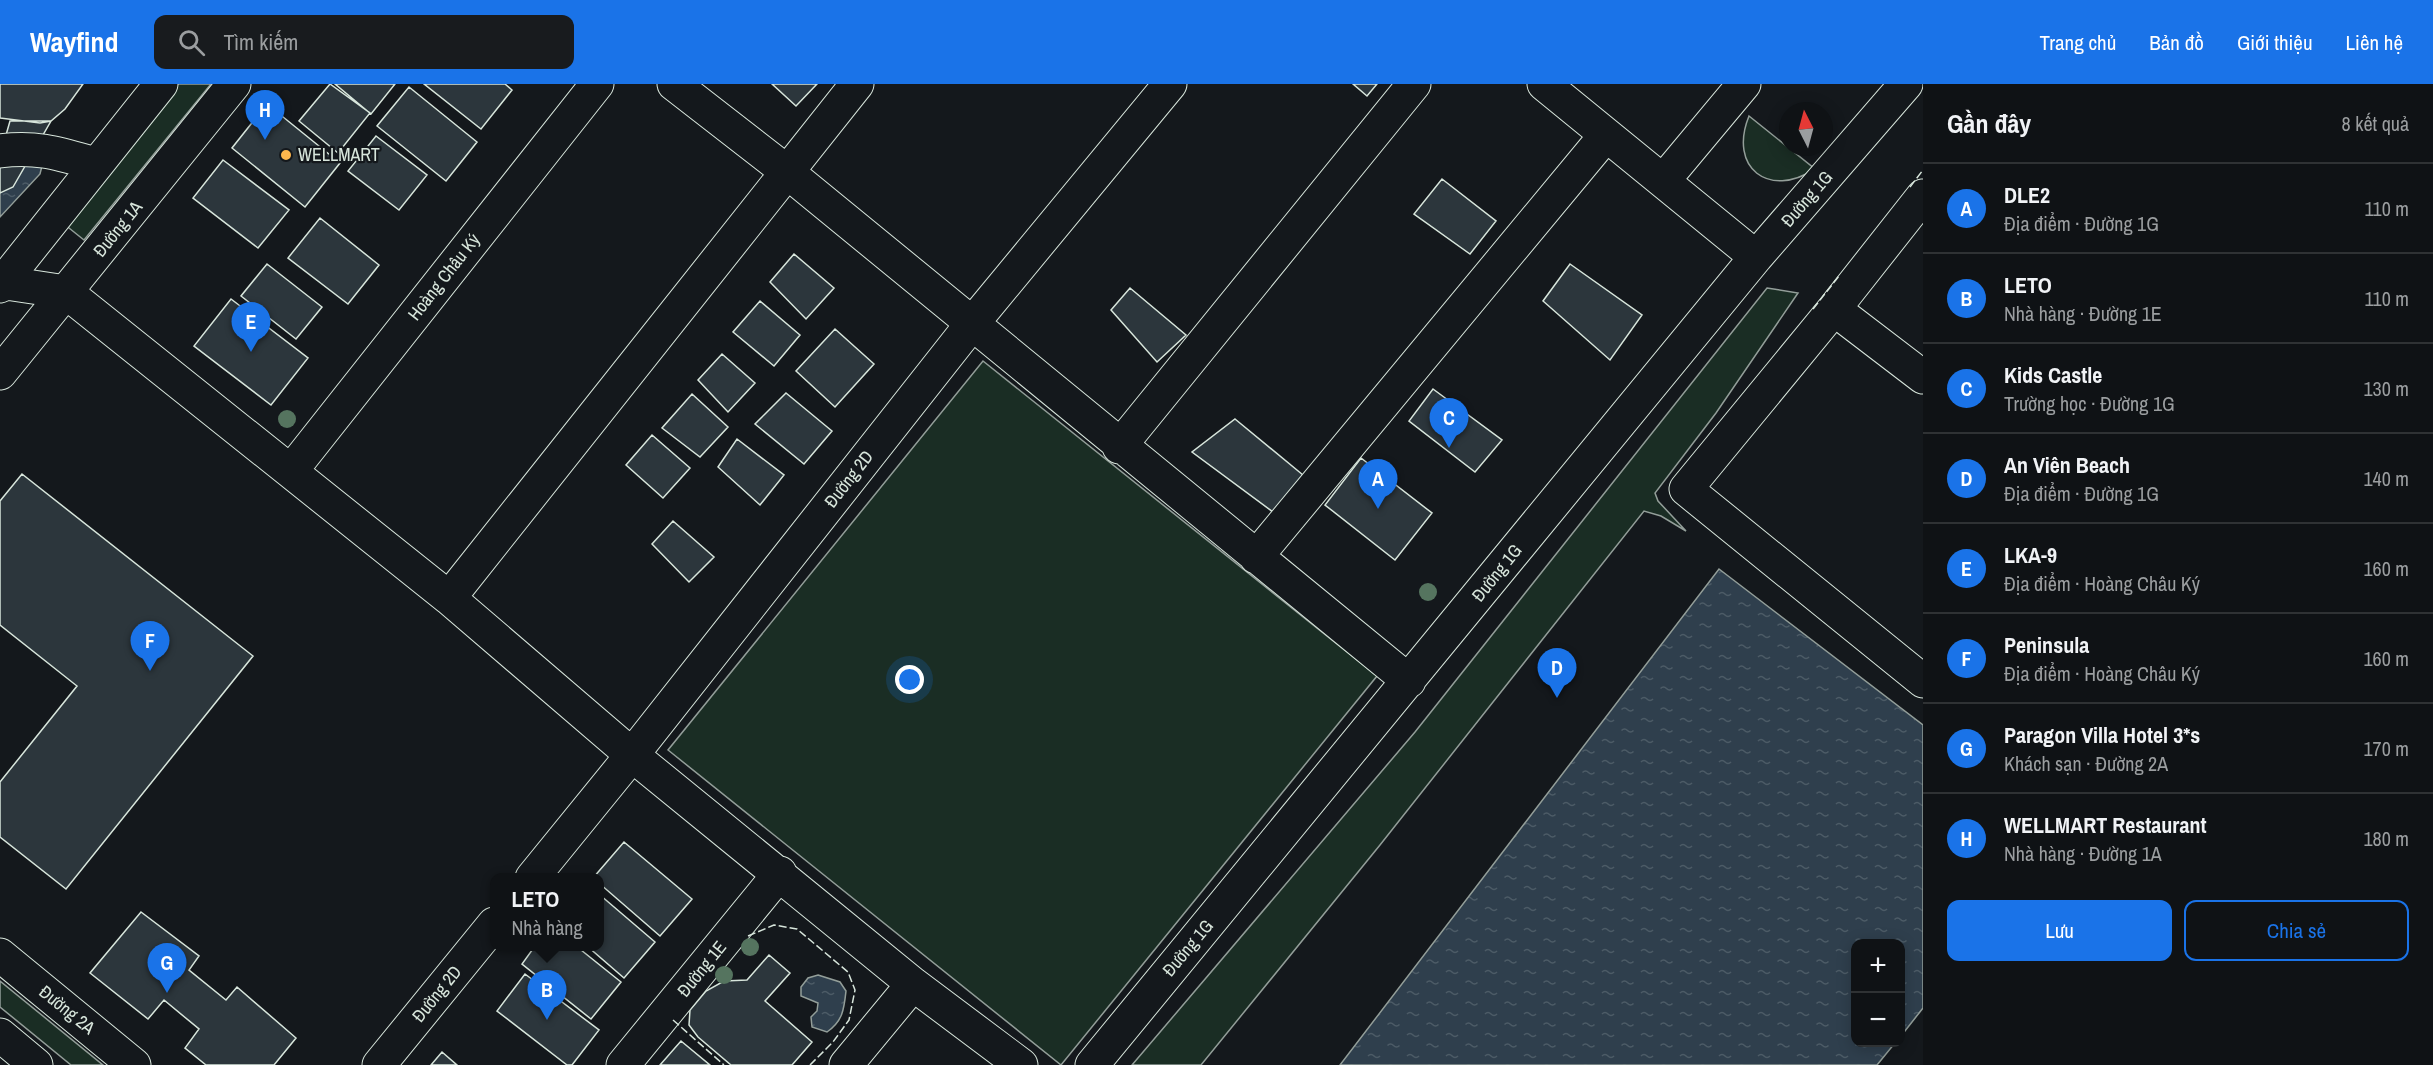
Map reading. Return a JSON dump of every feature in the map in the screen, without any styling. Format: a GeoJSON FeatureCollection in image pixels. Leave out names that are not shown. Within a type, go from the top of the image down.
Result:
{"type":"FeatureCollection","features":[{"type":"Feature","properties":{"kind":"street"},"geometry":{"type":"LineString","coordinates":[[1,283],[161,84]]}},
{"type":"Feature","properties":{"kind":"street","name":"Đường 1A"},"geometry":{"type":"LineString","coordinates":[[0,373],[234,84]]}},
{"type":"Feature","properties":{"kind":"street","name":"Hoàng Châu Ký"},"geometry":{"type":"LineString","coordinates":[[291,471],[597,84]]}},
{"type":"Feature","properties":{"kind":"street"},"geometry":{"type":"LineString","coordinates":[[674,84],[786,171],[1119,447],[1409,681]]}},
{"type":"Feature","properties":{"kind":"street"},"geometry":{"type":"LineString","coordinates":[[449,598],[857,84]]}},
{"type":"Feature","properties":{"kind":"street","name":"Đường 2D"},"geometry":{"type":"LineString","coordinates":[[536,873],[632,756],[970,325],[1170,84]]}},
{"type":"Feature","properties":{"kind":"street"},"geometry":{"type":"LineString","coordinates":[[1119,447],[1414,84]]}},
{"type":"Feature","properties":{"kind":"street"},"geometry":{"type":"LineString","coordinates":[[1544,84],[1756,257]]}},
{"type":"Feature","properties":{"kind":"street"},"geometry":{"type":"LineString","coordinates":[[1663,181],[1744,84]]}},
{"type":"Feature","properties":{"kind":"street","name":"Đường 1G"},"geometry":{"type":"LineString","coordinates":[[1092,1065],[1756,257],[1906,84]]}},
{"type":"Feature","properties":{"kind":"street"},"geometry":{"type":"LineString","coordinates":[[1256,557],[1606,135]]}},
{"type":"Feature","properties":{"kind":"street"},"geometry":{"type":"LineString","coordinates":[[0,151],[26,147],[54,151],[95,164]]}},
{"type":"Feature","properties":{"kind":"street"},"geometry":{"type":"LineString","coordinates":[[1921,675],[1682,494],[1834,309],[1923,196]]}},
{"type":"Feature","properties":{"kind":"street"},"geometry":{"type":"LineString","coordinates":[[1,283],[66,292],[449,598],[632,756],[780,873],[913,984],[1021,1065]]}},
{"type":"Feature","properties":{"kind":"street"},"geometry":{"type":"LineString","coordinates":[[1834,309],[1923,377]]}},
{"type":"Feature","properties":{"kind":"street","name":"Đường 1E"},"geometry":{"type":"LineString","coordinates":[[623,1065],[780,873]]}},
{"type":"Feature","properties":{"kind":"street","name":"Đường 2D"},"geometry":{"type":"LineString","coordinates":[[379,1065],[490,930]]}},
{"type":"Feature","properties":{"kind":"street","name":"Đường 2A"},"geometry":{"type":"LineString","coordinates":[[0,955],[134,1065]]}},
{"type":"Feature","properties":{"kind":"street"},"geometry":{"type":"LineString","coordinates":[[846,1065],[913,984]]}},
{"type":"Feature","properties":{"kind":"street"},"geometry":{"type":"LineString","coordinates":[[0,1035],[29,1063]]}},
{"type":"Feature","properties":{"kind":"green space"},"geometry":{"type":"Polygon","coordinates":[[[178,84],[211,84],[84,240],[64,224],[178,84]]]}},
{"type":"Feature","properties":{"kind":"green space"},"geometry":{"type":"Polygon","coordinates":[[[1749,116],[1779,140],[1779,156],[1799,156],[1815,169],[1782,181],[1768,179],[1757,173],[1749,164],[1744,150],[1744,134],[1749,116]]]}},
{"type":"Feature","properties":{"kind":"green space"},"geometry":{"type":"Polygon","coordinates":[[[1767,288],[1798,293],[1716,413],[1655,493],[1658,501],[1686,531],[1661,516],[1644,511],[1380,845],[1201,1065],[1132,1065],[1415,732],[1767,288]]]}},
{"type":"Feature","properties":{"kind":"green space"},"geometry":{"type":"Polygon","coordinates":[[[983,361],[1377,676],[1061,1065],[668,750],[983,361]]]}},
{"type":"Feature","properties":{"kind":"green space"},"geometry":{"type":"Polygon","coordinates":[[[0,981],[103,1065],[71,1065],[0,1007],[0,981]]]}},
{"type":"Feature","properties":{"kind":"water"},"geometry":{"type":"Polygon","coordinates":[[[0,163],[42,166],[40,174],[0,217],[0,163]]]}},
{"type":"Feature","properties":{"kind":"water"},"geometry":{"type":"Polygon","coordinates":[[[1719,569],[1923,725],[1923,1008],[1905,1031],[1905,939],[1851,939],[1851,1047],[1892,1047],[1877,1065],[1340,1065],[1719,569]]]}},
{"type":"Feature","properties":{"kind":"water"},"geometry":{"type":"Polygon","coordinates":[[[818,975],[840,982],[846,991],[842,1014],[827,1032],[812,1027],[811,1017],[817,1011],[818,1003],[801,996],[801,987],[808,978],[818,975]]]}},
{"type":"Feature","properties":{"kind":"building"},"geometry":{"type":"Polygon","coordinates":[[[0,84],[83,84],[65,109],[51,121],[40,123],[0,118],[0,84]]]}},
{"type":"Feature","properties":{"kind":"building"},"geometry":{"type":"Polygon","coordinates":[[[330,84],[370,113],[338,153],[299,121],[330,84]]]}},
{"type":"Feature","properties":{"kind":"building"},"geometry":{"type":"Polygon","coordinates":[[[335,84],[395,84],[371,114],[335,84]]]}},
{"type":"Feature","properties":{"kind":"building"},"geometry":{"type":"Polygon","coordinates":[[[424,84],[505,84],[512,90],[481,129],[424,84]]]}},
{"type":"Feature","properties":{"kind":"building"},"geometry":{"type":"Polygon","coordinates":[[[772,84],[817,84],[796,106],[772,84]]]}},
{"type":"Feature","properties":{"kind":"building"},"geometry":{"type":"Polygon","coordinates":[[[1353,84],[1377,84],[1367,96],[1353,84]]]}},
{"type":"Feature","properties":{"kind":"building"},"geometry":{"type":"Polygon","coordinates":[[[409,87],[477,142],[446,181],[377,126],[409,87]]]}},
{"type":"Feature","properties":{"kind":"building","name":"WELLMART"},"geometry":{"type":"Polygon","coordinates":[[[267,104],[340,163],[305,207],[232,148],[267,104]]]}},
{"type":"Feature","properties":{"kind":"building"},"geometry":{"type":"Polygon","coordinates":[[[10,121],[51,121],[13,187],[0,193],[0,156],[10,121]]]}},
{"type":"Feature","properties":{"kind":"building"},"geometry":{"type":"Polygon","coordinates":[[[376,136],[427,175],[399,210],[348,171],[376,136]]]}},
{"type":"Feature","properties":{"kind":"building"},"geometry":{"type":"Polygon","coordinates":[[[223,160],[289,210],[258,248],[193,198],[223,160]]]}},
{"type":"Feature","properties":{"kind":"building"},"geometry":{"type":"Polygon","coordinates":[[[1442,179],[1496,221],[1470,254],[1414,214],[1442,179]]]}},
{"type":"Feature","properties":{"kind":"building"},"geometry":{"type":"Polygon","coordinates":[[[320,218],[379,265],[348,304],[288,258],[320,218]]]}},
{"type":"Feature","properties":{"kind":"building"},"geometry":{"type":"Polygon","coordinates":[[[794,254],[834,288],[806,319],[770,282],[794,254]]]}},
{"type":"Feature","properties":{"kind":"building"},"geometry":{"type":"Polygon","coordinates":[[[267,264],[322,307],[296,339],[241,296],[267,264]]]}},
{"type":"Feature","properties":{"kind":"building"},"geometry":{"type":"Polygon","coordinates":[[[1570,264],[1642,315],[1610,360],[1543,301],[1570,264]]]}},
{"type":"Feature","properties":{"kind":"building"},"geometry":{"type":"Polygon","coordinates":[[[1130,288],[1186,335],[1157,362],[1111,310],[1130,288]]]}},
{"type":"Feature","properties":{"kind":"building"},"geometry":{"type":"Polygon","coordinates":[[[231,299],[308,358],[271,405],[194,346],[231,299]]]}},
{"type":"Feature","properties":{"kind":"building"},"geometry":{"type":"Polygon","coordinates":[[[760,301],[800,335],[774,366],[733,332],[760,301]]]}},
{"type":"Feature","properties":{"kind":"building"},"geometry":{"type":"Polygon","coordinates":[[[835,329],[874,364],[835,407],[796,371],[835,329]]]}},
{"type":"Feature","properties":{"kind":"building"},"geometry":{"type":"Polygon","coordinates":[[[722,354],[755,383],[728,412],[698,380],[722,354]]]}},
{"type":"Feature","properties":{"kind":"building"},"geometry":{"type":"Polygon","coordinates":[[[1433,389],[1502,440],[1475,472],[1409,421],[1433,389]]]}},
{"type":"Feature","properties":{"kind":"building"},"geometry":{"type":"Polygon","coordinates":[[[786,393],[832,431],[804,464],[755,424],[786,393]]]}},
{"type":"Feature","properties":{"kind":"building"},"geometry":{"type":"Polygon","coordinates":[[[692,394],[728,427],[700,457],[662,428],[692,394]]]}},
{"type":"Feature","properties":{"kind":"building"},"geometry":{"type":"Polygon","coordinates":[[[1235,419],[1303,475],[1273,512],[1192,452],[1235,419]]]}},
{"type":"Feature","properties":{"kind":"building"},"geometry":{"type":"Polygon","coordinates":[[[652,435],[690,468],[663,498],[626,465],[652,435]]]}},
{"type":"Feature","properties":{"kind":"building"},"geometry":{"type":"Polygon","coordinates":[[[737,439],[784,475],[760,505],[718,467],[737,439]]]}},
{"type":"Feature","properties":{"kind":"building"},"geometry":{"type":"Polygon","coordinates":[[[1361,458],[1432,513],[1395,560],[1325,505],[1361,458]]]}},
{"type":"Feature","properties":{"kind":"building"},"geometry":{"type":"Polygon","coordinates":[[[22,474],[253,656],[66,889],[0,837],[0,782],[77,686],[0,625],[0,501],[22,474]]]}},
{"type":"Feature","properties":{"kind":"building"},"geometry":{"type":"Polygon","coordinates":[[[673,521],[714,557],[689,582],[652,544],[673,521]]]}},
{"type":"Feature","properties":{"kind":"building"},"geometry":{"type":"Polygon","coordinates":[[[624,842],[692,899],[660,936],[604,887],[604,873],[597,873],[624,842]]]}},
{"type":"Feature","properties":{"kind":"building"},"geometry":{"type":"Polygon","coordinates":[[[604,898],[655,942],[624,978],[593,951],[604,951],[604,898]]]}},
{"type":"Feature","properties":{"kind":"building"},"geometry":{"type":"Polygon","coordinates":[[[141,912],[199,956],[189,970],[226,1000],[237,987],[296,1038],[274,1065],[206,1065],[185,1048],[199,1029],[164,1000],[148,1019],[90,973],[141,912]]]}},
{"type":"Feature","properties":{"kind":"building"},"geometry":{"type":"Polygon","coordinates":[[[531,951],[582,951],[621,982],[591,1019],[522,964],[531,951]]]}},
{"type":"Feature","properties":{"kind":"building"},"geometry":{"type":"Polygon","coordinates":[[[769,955],[790,973],[765,1001],[812,1042],[792,1065],[731,1065],[698,1037],[689,1025],[690,1010],[706,991],[724,981],[747,980],[769,955]]]}},
{"type":"Feature","properties":{"kind":"building"},"geometry":{"type":"Polygon","coordinates":[[[525,974],[599,1030],[572,1065],[567,1065],[497,1011],[525,974]]]}},
{"type":"Feature","properties":{"kind":"building"},"geometry":{"type":"Polygon","coordinates":[[[681,1041],[710,1065],[660,1065],[681,1041]]]}},
{"type":"Feature","properties":{"kind":"building"},"geometry":{"type":"Polygon","coordinates":[[[442,1052],[457,1065],[431,1065],[442,1052]]]}},
{"type":"Feature","properties":{"kind":"fence"},"geometry":{"type":"LineString","coordinates":[[1910,187],[1923,170]]}},
{"type":"Feature","properties":{"kind":"fence"},"geometry":{"type":"LineString","coordinates":[[1813,309],[1839,276]]}},
{"type":"Feature","properties":{"kind":"fence"},"geometry":{"type":"LineString","coordinates":[[748,936],[774,925],[797,929],[848,972],[855,990],[849,1020],[833,1042],[810,1065]]}},
{"type":"Feature","properties":{"kind":"fence"},"geometry":{"type":"LineString","coordinates":[[673,1020],[724,1065]]}},
{"type":"Feature","properties":{"kind":"place","name":"WELLMART Restaurant"},"geometry":{"type":"Point","coordinates":[265,140]}},
{"type":"Feature","properties":{"kind":"place","name":"WELLMART"},"geometry":{"type":"Point","coordinates":[286,155]}},
{"type":"Feature","properties":{"kind":"place","name":"LKA-9"},"geometry":{"type":"Point","coordinates":[251,352]}},
{"type":"Feature","properties":{"kind":"place","name":"Kids Castle"},"geometry":{"type":"Point","coordinates":[1449,448]}},
{"type":"Feature","properties":{"kind":"place","name":"DLE2"},"geometry":{"type":"Point","coordinates":[1378,509]}},
{"type":"Feature","properties":{"kind":"place","name":"Peninsula"},"geometry":{"type":"Point","coordinates":[150,671]}},
{"type":"Feature","properties":{"kind":"place","name":"An Viên Beach"},"geometry":{"type":"Point","coordinates":[1557,698]}},
{"type":"Feature","properties":{"kind":"place","name":"Paragon Villa Hotel 3*s"},"geometry":{"type":"Point","coordinates":[167,993]}},
{"type":"Feature","properties":{"kind":"place","name":"LETO"},"geometry":{"type":"Point","coordinates":[547,1020]}}]}
